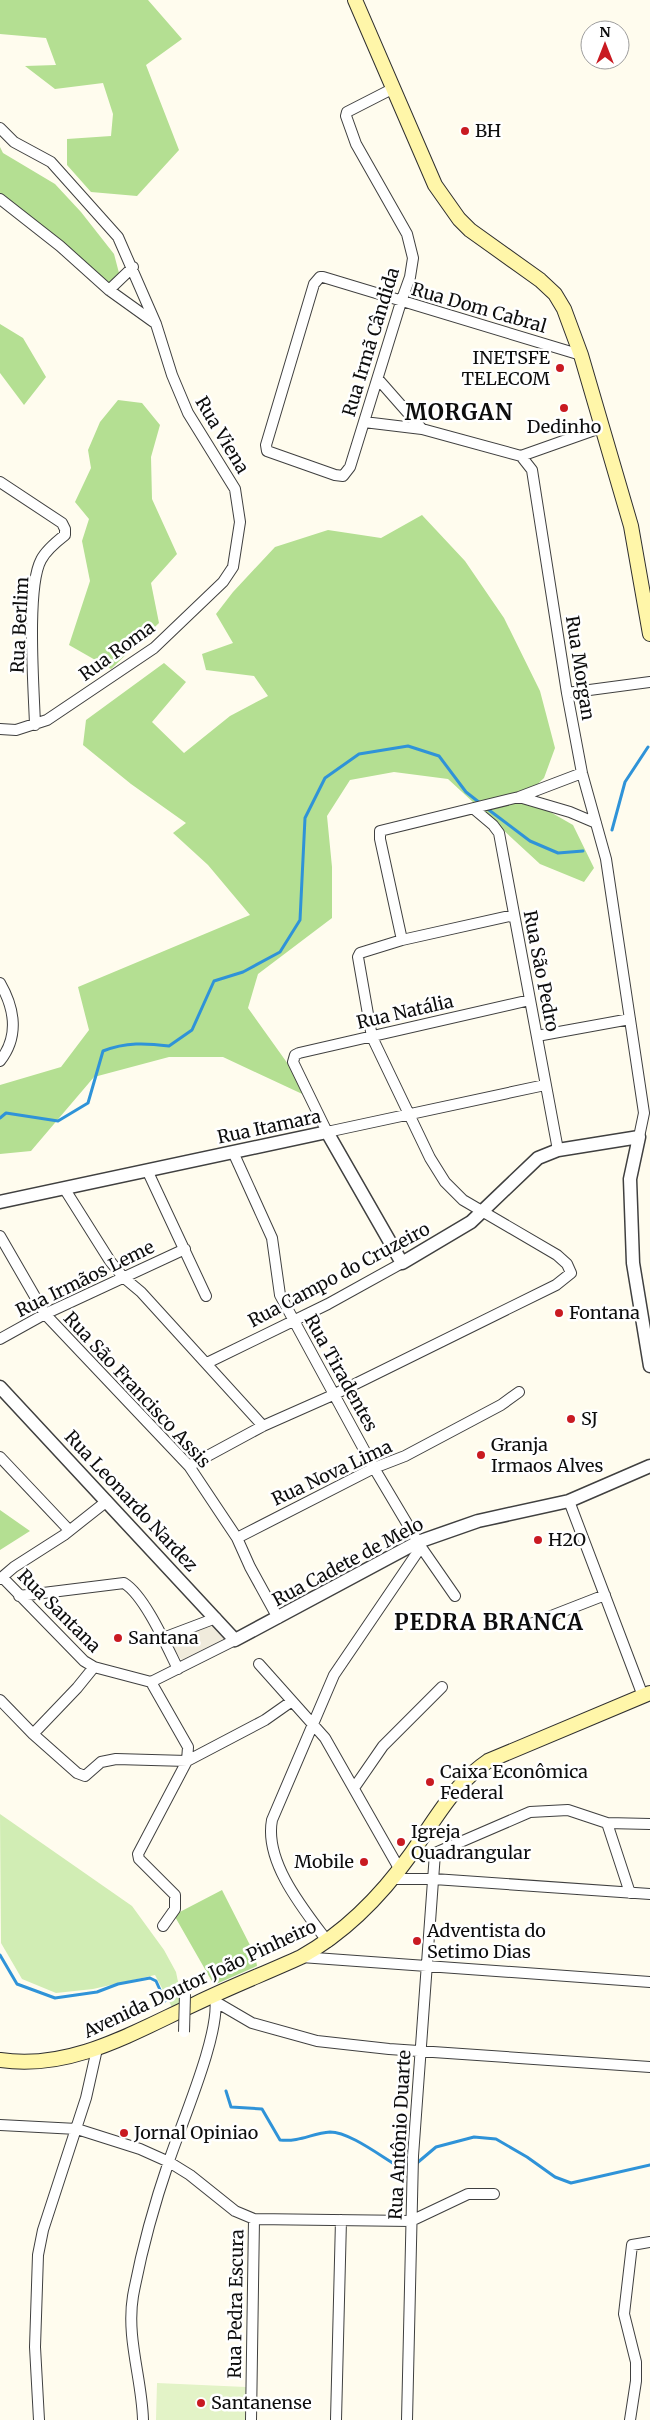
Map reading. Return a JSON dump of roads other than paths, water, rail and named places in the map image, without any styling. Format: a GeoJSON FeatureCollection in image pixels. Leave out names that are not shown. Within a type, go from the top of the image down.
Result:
{"type":"FeatureCollection","features":[{"type":"Feature","properties":{"kind":"main road"},"geometry":{"type":"LineString","coordinates":[[355,0],[435,186],[459,219],[470,230],[540,280],[555,294],[564,309],[582,355],[631,526],[650,634]]}},
{"type":"Feature","properties":{"kind":"main road","name":"Avenida Doutor João Pinheiro"},"geometry":{"type":"LineString","coordinates":[[0,2061],[23,2063],[47,2061],[97,2049],[215,1998],[328,1942],[367,1908],[412,1853],[452,1793],[475,1770],[488,1761],[646,1694]]}},
{"type":"Feature","properties":{"kind":"street","name":"Rua Irmã Cândida"},"geometry":{"type":"LineString","coordinates":[[350,467],[410,277],[413,258],[409,240],[356,144],[346,116],[347,112],[392,88]]}},
{"type":"Feature","properties":{"kind":"street","name":"Rua Viena"},"geometry":{"type":"LineString","coordinates":[[0,128],[14,142],[51,162],[118,237],[133,267],[156,324],[172,375],[188,413],[235,489],[240,522],[234,567]]}},
{"type":"Feature","properties":{"kind":"street"},"geometry":{"type":"LineString","coordinates":[[0,199],[60,246],[109,290],[156,324]]}},
{"type":"Feature","properties":{"kind":"street"},"geometry":{"type":"LineString","coordinates":[[109,290],[133,267]]}},
{"type":"Feature","properties":{"kind":"street","name":"Rua Dom Cabral"},"geometry":{"type":"LineString","coordinates":[[350,467],[343,476],[335,475],[267,451],[266,445],[317,279],[323,277],[582,355]]}},
{"type":"Feature","properties":{"kind":"street"},"geometry":{"type":"LineString","coordinates":[[378,379],[422,429]]}},
{"type":"Feature","properties":{"kind":"street"},"geometry":{"type":"LineString","coordinates":[[364,422],[422,429],[521,456],[603,428]]}},
{"type":"Feature","properties":{"kind":"street","name":"Rua Morgan"},"geometry":{"type":"LineString","coordinates":[[521,456],[532,470],[567,693],[582,773],[611,887],[630,1019],[647,1112]]}},
{"type":"Feature","properties":{"kind":"street","name":"Rua Berlim"},"geometry":{"type":"LineString","coordinates":[[0,482],[62,523],[66,529],[65,535],[41,560],[34,588],[33,666],[35,725]]}},
{"type":"Feature","properties":{"kind":"street","name":"Rua Roma"},"geometry":{"type":"LineString","coordinates":[[0,729],[16,730],[47,720],[154,648],[211,594],[234,567]]}},
{"type":"Feature","properties":{"kind":"street"},"geometry":{"type":"LineString","coordinates":[[567,693],[650,682]]}},
{"type":"Feature","properties":{"kind":"street"},"geometry":{"type":"LineString","coordinates":[[402,940],[382,852],[380,831],[519,797],[582,773]]}},
{"type":"Feature","properties":{"kind":"street"},"geometry":{"type":"LineString","coordinates":[[519,797],[570,812],[596,823]]}},
{"type":"Feature","properties":{"kind":"street","name":"Rua São Pedro"},"geometry":{"type":"LineString","coordinates":[[474,809],[493,825],[498,833],[558,1150]]}},
{"type":"Feature","properties":{"kind":"street"},"geometry":{"type":"LineString","coordinates":[[189,1466],[263,1426],[334,1395],[568,1277],[571,1270],[558,1255],[463,1200],[445,1182],[409,1116],[372,1036],[358,957],[360,953],[402,940],[514,915]]}},
{"type":"Feature","properties":{"kind":"street"},"geometry":{"type":"LineString","coordinates":[[0,983],[8,997],[14,1024],[10,1048],[0,1062]]}},
{"type":"Feature","properties":{"kind":"street","name":"Rua Natália"},"geometry":{"type":"LineString","coordinates":[[328,1132],[293,1062],[295,1055],[530,1000]]}},
{"type":"Feature","properties":{"kind":"street"},"geometry":{"type":"LineString","coordinates":[[537,1036],[630,1019]]}},
{"type":"Feature","properties":{"kind":"street","name":"Rua Itamara"},"geometry":{"type":"LineString","coordinates":[[0,1202],[409,1116],[545,1085]]}},
{"type":"Feature","properties":{"kind":"street"},"geometry":{"type":"LineString","coordinates":[[647,1112],[639,1137],[630,1179],[633,1264],[650,1366]]}},
{"type":"Feature","properties":{"kind":"street"},"geometry":{"type":"LineString","coordinates":[[328,1132],[402,1263]]}},
{"type":"Feature","properties":{"kind":"street","name":"Rua Campo do Cruzeiro"},"geometry":{"type":"LineString","coordinates":[[207,1363],[294,1320],[448,1237],[483,1212],[532,1163],[558,1150],[639,1137]]}},
{"type":"Feature","properties":{"kind":"street","name":"Rua Tiradentes"},"geometry":{"type":"LineString","coordinates":[[233,1152],[275,1247],[277,1287],[374,1468],[420,1545],[455,1596]]}},
{"type":"Feature","properties":{"kind":"street"},"geometry":{"type":"LineString","coordinates":[[147,1170],[206,1296]]}},
{"type":"Feature","properties":{"kind":"street"},"geometry":{"type":"LineString","coordinates":[[64,1188],[123,1277],[141,1292],[263,1426]]}},
{"type":"Feature","properties":{"kind":"street","name":"Rua São Francisco Assis"},"geometry":{"type":"LineString","coordinates":[[0,1236],[45,1314],[189,1466],[237,1538],[250,1568],[278,1618]]}},
{"type":"Feature","properties":{"kind":"street","name":"Rua Irmãos Leme"},"geometry":{"type":"LineString","coordinates":[[0,1339],[45,1314],[185,1249]]}},
{"type":"Feature","properties":{"kind":"street","name":"Rua Leonardo Nardez"},"geometry":{"type":"LineString","coordinates":[[0,1388],[235,1640]]}},
{"type":"Feature","properties":{"kind":"street","name":"Rua Nova Lima"},"geometry":{"type":"LineString","coordinates":[[237,1538],[374,1468],[405,1456],[501,1404],[519,1392]]}},
{"type":"Feature","properties":{"kind":"street"},"geometry":{"type":"LineString","coordinates":[[0,1458],[69,1530]]}},
{"type":"Feature","properties":{"kind":"street","name":"Rua Cadete de Melo"},"geometry":{"type":"LineString","coordinates":[[235,1640],[420,1545],[478,1521],[569,1501],[650,1466]]}},
{"type":"Feature","properties":{"kind":"street"},"geometry":{"type":"LineString","coordinates":[[1,1578],[107,1501]]}},
{"type":"Feature","properties":{"kind":"street"},"geometry":{"type":"LineString","coordinates":[[569,1501],[646,1694]]}},
{"type":"Feature","properties":{"kind":"street"},"geometry":{"type":"LineString","coordinates":[[328,1942],[281,1872],[270,1836],[272,1820],[334,1675],[420,1545]]}},
{"type":"Feature","properties":{"kind":"street","name":"Rua Santana"},"geometry":{"type":"LineString","coordinates":[[1,1578],[56,1635],[94,1668],[152,1682]]}},
{"type":"Feature","properties":{"kind":"street"},"geometry":{"type":"LineString","coordinates":[[19,1596],[124,1583],[140,1601],[163,1638],[178,1669]]}},
{"type":"Feature","properties":{"kind":"street"},"geometry":{"type":"LineString","coordinates":[[528,1625],[605,1595]]}},
{"type":"Feature","properties":{"kind":"street"},"geometry":{"type":"LineString","coordinates":[[163,1638],[216,1618]]}},
{"type":"Feature","properties":{"kind":"street"},"geometry":{"type":"LineString","coordinates":[[162,1926],[175,1909],[172,1890],[139,1859],[138,1854],[187,1761],[188,1747],[152,1682],[235,1640]]}},
{"type":"Feature","properties":{"kind":"street"},"geometry":{"type":"LineString","coordinates":[[259,1664],[325,1738],[354,1788],[395,1875],[650,1894]]}},
{"type":"Feature","properties":{"kind":"street"},"geometry":{"type":"LineString","coordinates":[[33,1734],[94,1668]]}},
{"type":"Feature","properties":{"kind":"street"},"geometry":{"type":"LineString","coordinates":[[354,1788],[383,1746],[442,1687]]}},
{"type":"Feature","properties":{"kind":"street"},"geometry":{"type":"LineString","coordinates":[[0,1700],[33,1734],[82,1776],[88,1776],[101,1762],[116,1758],[187,1761],[265,1720],[292,1701]]}},
{"type":"Feature","properties":{"kind":"street"},"geometry":{"type":"LineString","coordinates":[[412,1853],[435,1853],[530,1812],[568,1810],[607,1823],[650,1824]]}},
{"type":"Feature","properties":{"kind":"street"},"geometry":{"type":"LineString","coordinates":[[607,1823],[630,1893]]}},
{"type":"Feature","properties":{"kind":"street","name":"Rua Antônio Duarte"},"geometry":{"type":"LineString","coordinates":[[407,2420],[411,2221],[435,1853]]}},
{"type":"Feature","properties":{"kind":"street"},"geometry":{"type":"LineString","coordinates":[[301,1957],[650,1982]]}},
{"type":"Feature","properties":{"kind":"street"},"geometry":{"type":"LineString","coordinates":[[184,2032],[185,1994]]}},
{"type":"Feature","properties":{"kind":"street"},"geometry":{"type":"LineString","coordinates":[[143,2420],[131,2333],[131,2315],[141,2264],[169,2162],[210,2040],[215,1998],[252,2023],[317,2041],[650,2066]]}},
{"type":"Feature","properties":{"kind":"street"},"geometry":{"type":"LineString","coordinates":[[39,2420],[35,2348],[38,2255],[43,2230],[77,2129],[97,2049]]}},
{"type":"Feature","properties":{"kind":"street"},"geometry":{"type":"LineString","coordinates":[[0,2125],[77,2129],[140,2149],[169,2162],[190,2175],[235,2211],[254,2219],[411,2221],[468,2194],[494,2194]]}},
{"type":"Feature","properties":{"kind":"street","name":"Rua Pedra Escura"},"geometry":{"type":"LineString","coordinates":[[251,2420],[254,2219]]}},
{"type":"Feature","properties":{"kind":"street"},"geometry":{"type":"LineString","coordinates":[[336,2420],[340,2220]]}},
{"type":"Feature","properties":{"kind":"street"},"geometry":{"type":"LineString","coordinates":[[630,2420],[636,2362],[624,2314],[628,2260],[632,2244],[648,2242]]}},
{"type":"Feature","properties":{"kind":"waterway"},"geometry":{"type":"LineString","coordinates":[[0,1118],[6,1113],[58,1121],[88,1103],[103,1051],[136,1044],[169,1046],[192,1030],[214,981],[243,972],[280,952],[300,920],[305,818],[325,778],[359,754],[408,746],[439,756],[466,792],[480,803]]}},
{"type":"Feature","properties":{"kind":"waterway"},"geometry":{"type":"LineString","coordinates":[[612,830],[625,782],[648,747]]}},
{"type":"Feature","properties":{"kind":"waterway"},"geometry":{"type":"LineString","coordinates":[[485,807],[530,841],[558,853],[583,851]]}},
{"type":"Feature","properties":{"kind":"waterway"},"geometry":{"type":"LineString","coordinates":[[0,1955],[17,1984],[55,1998],[97,1992],[118,1984],[150,1978],[156,1981],[165,2001]]}},
{"type":"Feature","properties":{"kind":"waterway"},"geometry":{"type":"LineString","coordinates":[[226,2091],[231,2107],[262,2109],[280,2140],[294,2140],[330,2132],[338,2133],[355,2140],[396,2165]]}},
{"type":"Feature","properties":{"kind":"waterway"},"geometry":{"type":"LineString","coordinates":[[417,2163],[436,2147],[474,2137],[496,2139],[527,2157],[555,2177],[571,2183],[650,2165]]}},
{"type":"Feature","properties":{"kind":"place","name":"BH"},"geometry":{"type":"Point","coordinates":[465,131]}},
{"type":"Feature","properties":{"kind":"place","name":"INETSFE TELECOM"},"geometry":{"type":"Point","coordinates":[560,368]}},
{"type":"Feature","properties":{"kind":"place","name":"Dedinho"},"geometry":{"type":"Point","coordinates":[564,408]}},
{"type":"Feature","properties":{"kind":"place","name":"Fontana"},"geometry":{"type":"Point","coordinates":[559,1313]}},
{"type":"Feature","properties":{"kind":"place","name":"SJ"},"geometry":{"type":"Point","coordinates":[571,1419]}},
{"type":"Feature","properties":{"kind":"place","name":"Granja Irmaos Alves"},"geometry":{"type":"Point","coordinates":[481,1455]}},
{"type":"Feature","properties":{"kind":"place","name":"H2O"},"geometry":{"type":"Point","coordinates":[538,1540]}},
{"type":"Feature","properties":{"kind":"place","name":"Santana"},"geometry":{"type":"Point","coordinates":[118,1638]}},
{"type":"Feature","properties":{"kind":"place","name":"Caixa Econômica Federal"},"geometry":{"type":"Point","coordinates":[430,1782]}},
{"type":"Feature","properties":{"kind":"place","name":"Igreja Quadrangular"},"geometry":{"type":"Point","coordinates":[401,1842]}},
{"type":"Feature","properties":{"kind":"place","name":"Mobile"},"geometry":{"type":"Point","coordinates":[364,1862]}},
{"type":"Feature","properties":{"kind":"place","name":"Adventista do Setimo Dias"},"geometry":{"type":"Point","coordinates":[417,1941]}},
{"type":"Feature","properties":{"kind":"place","name":"Jornal Opiniao"},"geometry":{"type":"Point","coordinates":[124,2133]}},
{"type":"Feature","properties":{"kind":"place","name":"Santanense"},"geometry":{"type":"Point","coordinates":[201,2403]}},
{"type":"Feature","properties":{"kind":"district","name":"MORGAN"},"geometry":{"type":"Point","coordinates":[459,412]}},
{"type":"Feature","properties":{"kind":"district","name":"PEDRA BRANCA"},"geometry":{"type":"Point","coordinates":[489,1622]}}]}
